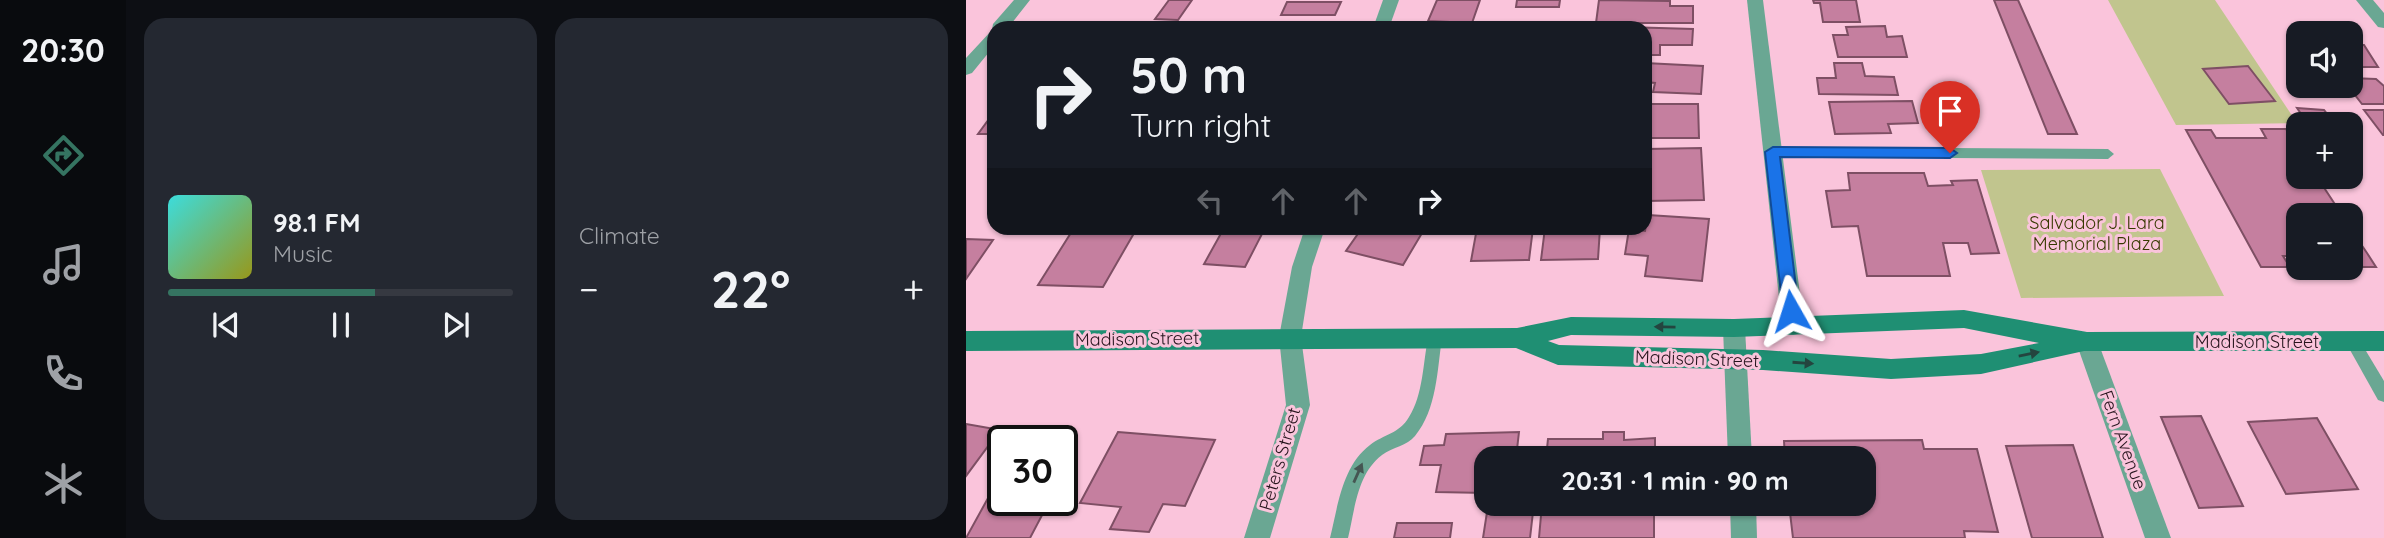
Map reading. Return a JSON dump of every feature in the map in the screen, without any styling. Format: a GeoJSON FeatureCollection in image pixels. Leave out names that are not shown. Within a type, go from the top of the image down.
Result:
{"type":"FeatureCollection","features":[{"type":"Feature","properties":{"kind":"street"},"geometry":{"type":"LineString","coordinates":[[1005,21],[1022,0]]}},
{"type":"Feature","properties":{"kind":"street"},"geometry":{"type":"LineString","coordinates":[[1384,21],[1391,0]]}},
{"type":"Feature","properties":{"kind":"street"},"geometry":{"type":"LineString","coordinates":[[1755,0],[1793,326]]}},
{"type":"Feature","properties":{"kind":"street"},"geometry":{"type":"LineString","coordinates":[[2364,0],[2384,23]]}},
{"type":"Feature","properties":{"kind":"street"},"geometry":{"type":"LineString","coordinates":[[966,69],[987,44]]}},
{"type":"Feature","properties":{"kind":"street","name":"Peters Street"},"geometry":{"type":"LineString","coordinates":[[1257,538],[1298,405],[1290,337],[1302,267],[1313,235]]}},
{"type":"Feature","properties":{"kind":"street","name":"Madison Street"},"geometry":{"type":"LineString","coordinates":[[966,341],[1290,337],[1517,338],[1571,326],[1734,328],[1964,319],[2087,342],[2384,341]]}},
{"type":"Feature","properties":{"kind":"street"},"geometry":{"type":"LineString","coordinates":[[1734,328],[1739,446]]}},
{"type":"Feature","properties":{"kind":"street","name":"Madison Street"},"geometry":{"type":"LineString","coordinates":[[1517,338],[1558,355],[1735,360],[1891,369],[1981,364],[2087,342]]}},
{"type":"Feature","properties":{"kind":"street","name":"Fern Avenue"},"geometry":{"type":"LineString","coordinates":[[2087,342],[2158,538]]}},
{"type":"Feature","properties":{"kind":"street"},"geometry":{"type":"LineString","coordinates":[[1743,516],[1744,538]]}},
{"type":"Feature","properties":{"kind":"lane"},"geometry":{"type":"LineString","coordinates":[[1773,152],[2108,154]]}},
{"type":"Feature","properties":{"kind":"lane"},"geometry":{"type":"LineString","coordinates":[[1339,538],[1359,468],[1379,447],[1408,433],[1416,419],[1424,399],[1435,338]]}},
{"type":"Feature","properties":{"kind":"lane"},"geometry":{"type":"LineString","coordinates":[[2352,341],[2384,395]]}},
{"type":"Feature","properties":{"kind":"green space"},"geometry":{"type":"Polygon","coordinates":[[[2108,0],[2215,0],[2290,112],[2286,112],[2286,123],[2176,125],[2108,0]]]}},
{"type":"Feature","properties":{"kind":"green space","name":"Salvador J. Lara Memorial Plaza"},"geometry":{"type":"Polygon","coordinates":[[[2160,169],[2224,296],[2021,298],[1981,170],[2160,169]]]}},
{"type":"Feature","properties":{"kind":"building"},"geometry":{"type":"Polygon","coordinates":[[[1169,0],[1192,0],[1178,20],[1155,19],[1169,0]]]}},
{"type":"Feature","properties":{"kind":"building"},"geometry":{"type":"Polygon","coordinates":[[[1437,0],[1480,0],[1473,21],[1428,21],[1437,0]]]}},
{"type":"Feature","properties":{"kind":"building"},"geometry":{"type":"Polygon","coordinates":[[[1517,0],[1560,0],[1559,7],[1516,7],[1517,0]]]}},
{"type":"Feature","properties":{"kind":"building"},"geometry":{"type":"Polygon","coordinates":[[[1599,0],[1670,1],[1670,6],[1693,6],[1693,23],[1596,21],[1599,0]]]}},
{"type":"Feature","properties":{"kind":"building"},"geometry":{"type":"Polygon","coordinates":[[[1813,0],[1856,0],[1860,22],[1823,22],[1820,3],[1814,3],[1813,0]]]}},
{"type":"Feature","properties":{"kind":"building"},"geometry":{"type":"Polygon","coordinates":[[[1994,0],[2018,0],[2077,134],[2048,134],[1994,0]]]}},
{"type":"Feature","properties":{"kind":"building"},"geometry":{"type":"Polygon","coordinates":[[[1287,2],[1341,2],[1335,15],[1281,15],[1287,2]]]}},
{"type":"Feature","properties":{"kind":"building"},"geometry":{"type":"Polygon","coordinates":[[[1885,26],[1887,37],[1902,36],[1907,57],[1838,57],[1833,35],[1848,35],[1846,27],[1885,26]]]}},
{"type":"Feature","properties":{"kind":"building"},"geometry":{"type":"Polygon","coordinates":[[[1652,28],[1693,29],[1692,45],[1660,45],[1660,55],[1652,55],[1652,28]]]}},
{"type":"Feature","properties":{"kind":"building"},"geometry":{"type":"Polygon","coordinates":[[[2363,45],[2364,45],[2378,67],[2363,67],[2363,45]]]}},
{"type":"Feature","properties":{"kind":"building"},"geometry":{"type":"Polygon","coordinates":[[[1652,63],[1703,66],[1701,94],[1653,92],[1655,83],[1652,83],[1652,63]]]}},
{"type":"Feature","properties":{"kind":"building"},"geometry":{"type":"Polygon","coordinates":[[[1834,63],[1862,63],[1865,76],[1894,77],[1898,95],[1819,94],[1817,78],[1836,78],[1834,63]]]}},
{"type":"Feature","properties":{"kind":"building"},"geometry":{"type":"Polygon","coordinates":[[[2248,66],[2275,101],[2229,104],[2203,69],[2248,66]]]}},
{"type":"Feature","properties":{"kind":"building"},"geometry":{"type":"Polygon","coordinates":[[[2363,78],[2376,79],[2384,86],[2384,104],[2362,104],[2357,98],[2363,98],[2363,78]]]}},
{"type":"Feature","properties":{"kind":"building"},"geometry":{"type":"Polygon","coordinates":[[[1912,101],[1918,123],[1888,124],[1891,133],[1835,134],[1829,102],[1912,101]]]}},
{"type":"Feature","properties":{"kind":"building"},"geometry":{"type":"Polygon","coordinates":[[[1652,104],[1698,104],[1699,138],[1652,138],[1652,104]]]}},
{"type":"Feature","properties":{"kind":"building"},"geometry":{"type":"Polygon","coordinates":[[[2297,108],[2326,112],[2300,112],[2297,108]]]}},
{"type":"Feature","properties":{"kind":"building"},"geometry":{"type":"Polygon","coordinates":[[[2364,110],[2384,110],[2384,135],[2383,135],[2364,110]]]}},
{"type":"Feature","properties":{"kind":"building"},"geometry":{"type":"Polygon","coordinates":[[[987,122],[987,134],[978,134],[987,122]]]}},
{"type":"Feature","properties":{"kind":"building"},"geometry":{"type":"Polygon","coordinates":[[[2261,129],[2286,129],[2286,189],[2325,189],[2334,203],[2286,203],[2286,256],[2283,256],[2286,267],[2261,267],[2186,130],[2211,130],[2216,138],[2266,138],[2261,129]]]}},
{"type":"Feature","properties":{"kind":"building"},"geometry":{"type":"Polygon","coordinates":[[[1701,148],[1704,200],[1652,201],[1652,149],[1701,148]]]}},
{"type":"Feature","properties":{"kind":"building"},"geometry":{"type":"Polygon","coordinates":[[[1848,173],[1924,173],[1928,186],[1953,185],[1951,181],[1977,180],[1999,253],[1971,254],[1968,243],[1943,243],[1950,276],[1867,276],[1858,226],[1832,227],[1826,191],[1850,190],[1848,173]]]}},
{"type":"Feature","properties":{"kind":"building"},"geometry":{"type":"Polygon","coordinates":[[[1652,215],[1709,219],[1702,281],[1645,276],[1648,256],[1625,254],[1628,235],[1652,235],[1652,215]]]}},
{"type":"Feature","properties":{"kind":"building"},"geometry":{"type":"Polygon","coordinates":[[[1070,235],[1133,235],[1103,287],[1038,285],[1070,235]]]}},
{"type":"Feature","properties":{"kind":"building"},"geometry":{"type":"Polygon","coordinates":[[[1220,235],[1261,235],[1245,267],[1204,264],[1220,235]]]}},
{"type":"Feature","properties":{"kind":"building"},"geometry":{"type":"Polygon","coordinates":[[[1357,235],[1421,235],[1403,265],[1346,251],[1357,235]]]}},
{"type":"Feature","properties":{"kind":"building"},"geometry":{"type":"Polygon","coordinates":[[[1476,235],[1532,235],[1529,260],[1471,261],[1476,235]]]}},
{"type":"Feature","properties":{"kind":"building"},"geometry":{"type":"Polygon","coordinates":[[[1544,235],[1600,235],[1598,259],[1541,260],[1544,235]]]}},
{"type":"Feature","properties":{"kind":"building"},"geometry":{"type":"Polygon","coordinates":[[[966,239],[993,240],[966,279],[966,239]]]}},
{"type":"Feature","properties":{"kind":"building"},"geometry":{"type":"Polygon","coordinates":[[[2363,247],[2367,253],[2376,267],[2363,267],[2363,247]]]}},
{"type":"Feature","properties":{"kind":"building"},"geometry":{"type":"Polygon","coordinates":[[[2201,416],[2243,506],[2199,508],[2161,417],[2201,416]]]}},
{"type":"Feature","properties":{"kind":"building"},"geometry":{"type":"Polygon","coordinates":[[[2317,418],[2358,489],[2286,494],[2248,422],[2317,418]]]}},
{"type":"Feature","properties":{"kind":"building"},"geometry":{"type":"Polygon","coordinates":[[[966,424],[987,428],[987,448],[966,476],[966,424]]]}},
{"type":"Feature","properties":{"kind":"building"},"geometry":{"type":"Polygon","coordinates":[[[1118,432],[1215,440],[1185,506],[1163,504],[1149,532],[1110,529],[1121,507],[1080,503],[1118,432]]]}},
{"type":"Feature","properties":{"kind":"building"},"geometry":{"type":"Polygon","coordinates":[[[1519,432],[1517,446],[1474,446],[1474,493],[1436,492],[1441,465],[1420,465],[1424,446],[1444,445],[1446,434],[1519,432]]]}},
{"type":"Feature","properties":{"kind":"building"},"geometry":{"type":"Polygon","coordinates":[[[1603,432],[1624,432],[1624,440],[1655,438],[1655,446],[1547,446],[1548,439],[1603,439],[1603,432]]]}},
{"type":"Feature","properties":{"kind":"building"},"geometry":{"type":"Polygon","coordinates":[[[1922,440],[1924,449],[1977,449],[1998,532],[1964,531],[1965,538],[1793,538],[1790,516],[1876,516],[1876,446],[1784,446],[1784,441],[1922,440]]]}},
{"type":"Feature","properties":{"kind":"building"},"geometry":{"type":"Polygon","coordinates":[[[2073,445],[2103,538],[2032,538],[2006,446],[2073,445]]]}},
{"type":"Feature","properties":{"kind":"building"},"geometry":{"type":"Polygon","coordinates":[[[987,500],[987,516],[1042,516],[1030,538],[966,538],[987,500]]]}},
{"type":"Feature","properties":{"kind":"building"},"geometry":{"type":"Polygon","coordinates":[[[1486,516],[1533,516],[1530,538],[1483,538],[1486,516]]]}},
{"type":"Feature","properties":{"kind":"building"},"geometry":{"type":"Polygon","coordinates":[[[1541,516],[1654,516],[1654,538],[1539,538],[1541,516]]]}},
{"type":"Feature","properties":{"kind":"building"},"geometry":{"type":"Polygon","coordinates":[[[1397,523],[1452,523],[1450,538],[1394,538],[1397,523]]]}},
{"type":"Feature","properties":{"kind":"route"},"geometry":{"type":"LineString","coordinates":[[1791,311],[1773,152],[1950,153]]}}]}
